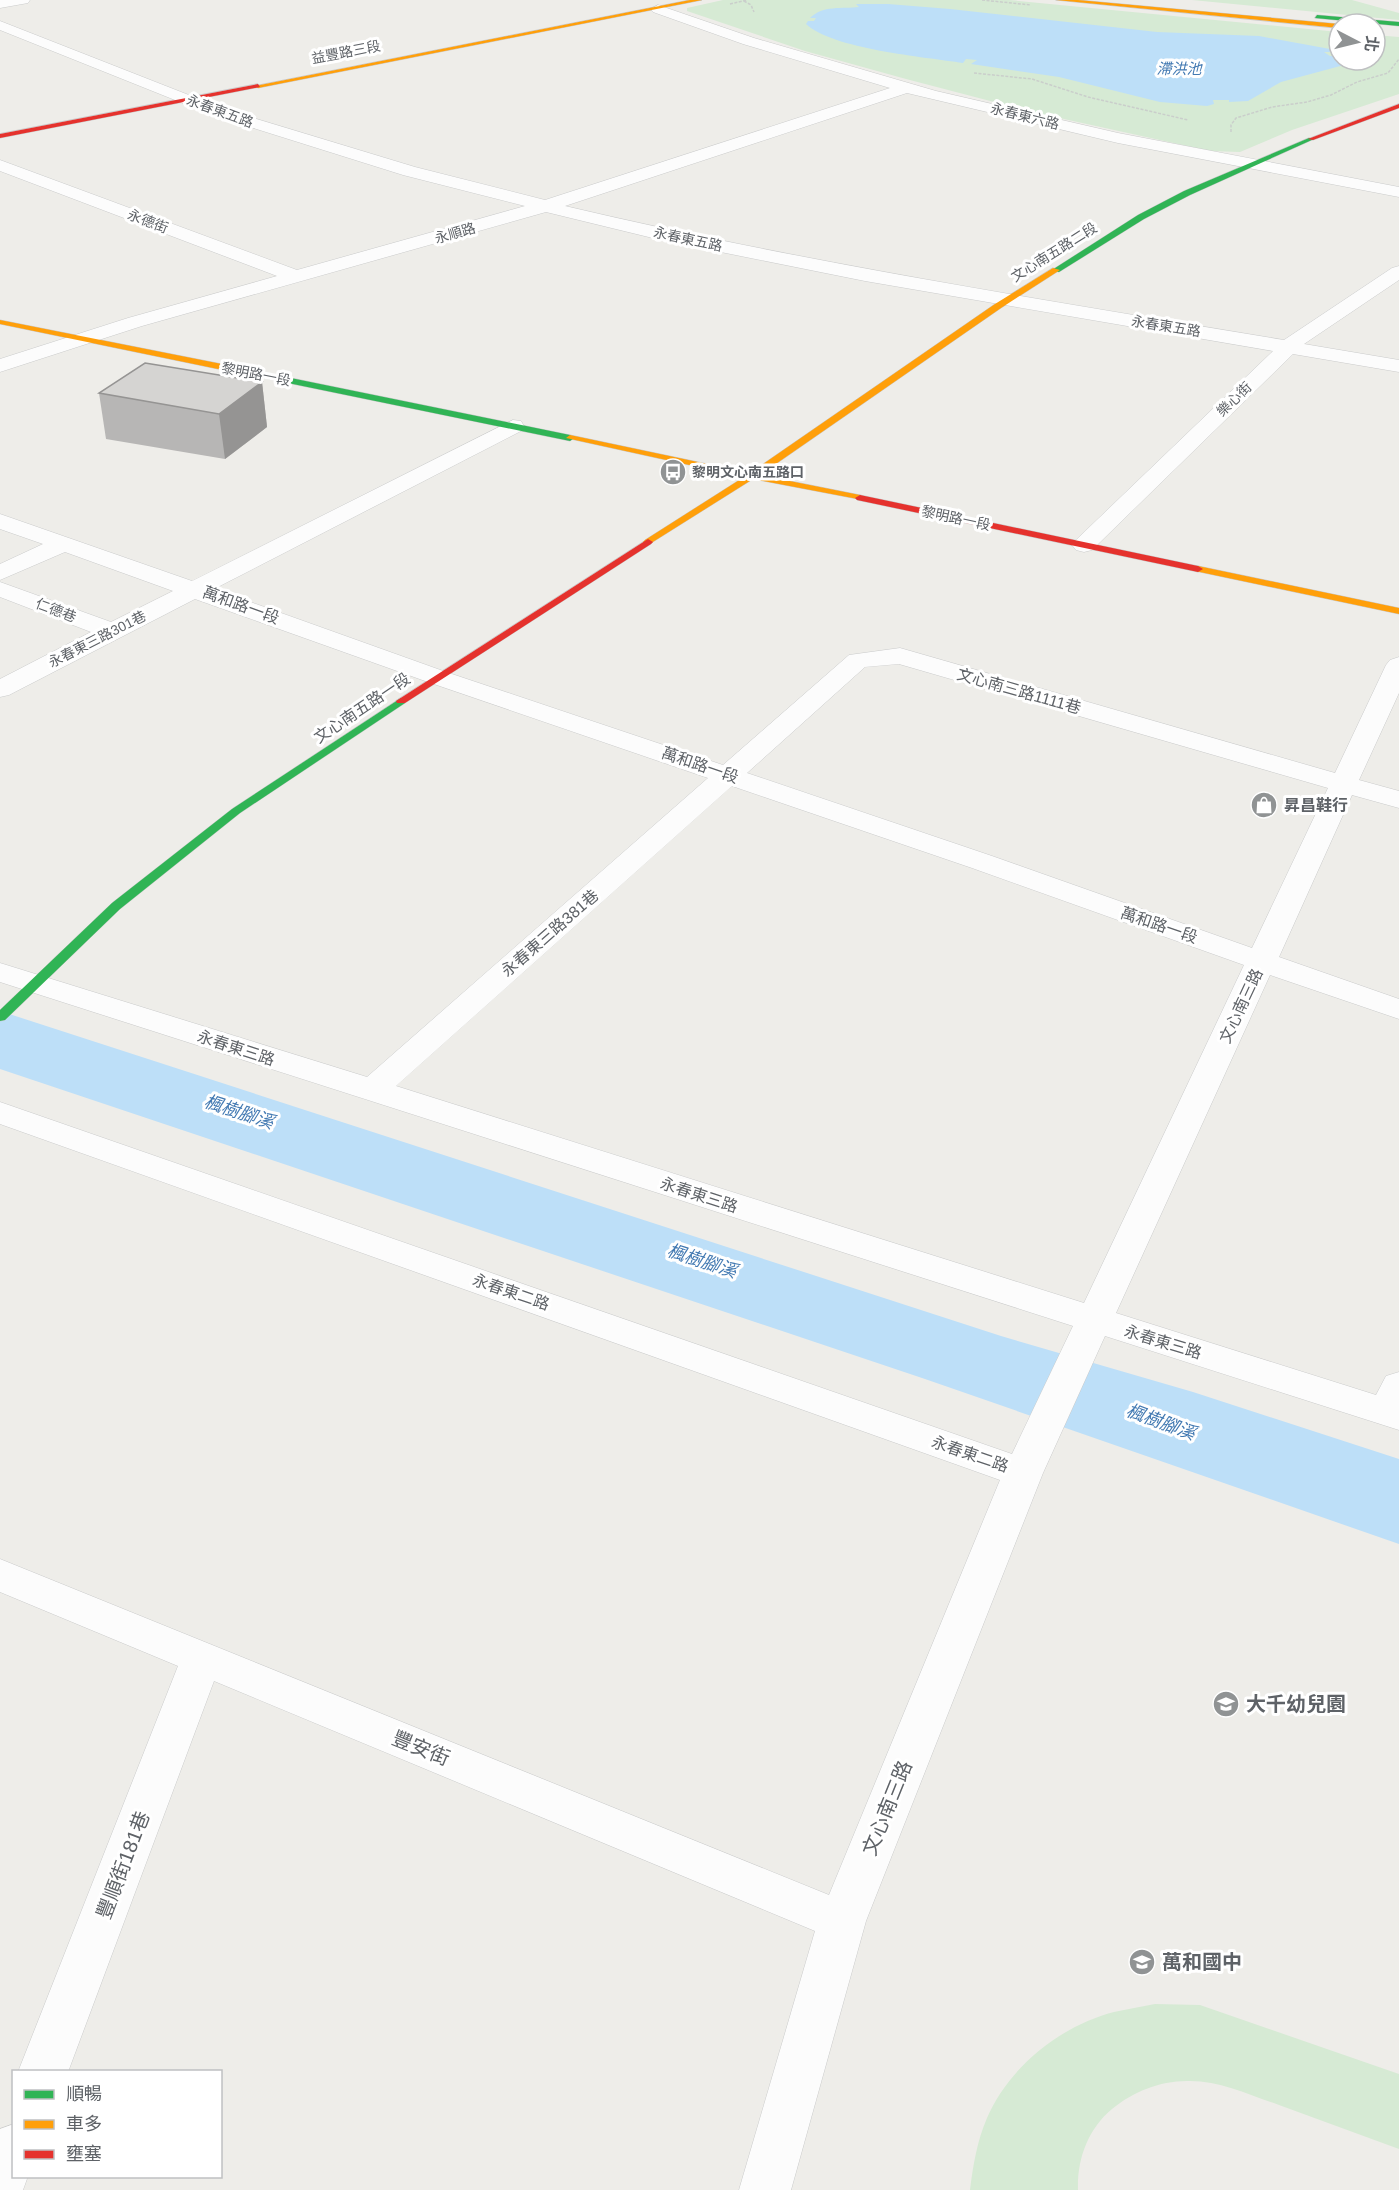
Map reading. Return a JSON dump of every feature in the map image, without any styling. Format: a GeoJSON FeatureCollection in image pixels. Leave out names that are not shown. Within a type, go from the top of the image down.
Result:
{"type":"FeatureCollection","features":[{"type":"Feature","properties":{"kind":"street"},"geometry":{"type":"LineString","coordinates":[[0,4],[23,0]]}},
{"type":"Feature","properties":{"kind":"street","name":"益豐路三段"},"geometry":{"type":"LineString","coordinates":[[0,126],[180,96],[655,4],[699,0]]}},
{"type":"Feature","properties":{"kind":"street"},"geometry":{"type":"LineString","coordinates":[[1059,0],[1327,25]]}},
{"type":"Feature","properties":{"kind":"street"},"geometry":{"type":"LineString","coordinates":[[1142,0],[1399,24]]}},
{"type":"Feature","properties":{"kind":"street","name":"永春東六路"},"geometry":{"type":"LineString","coordinates":[[655,4],[860,75],[906,87],[1093,133],[1248,165],[1399,192]]}},
{"type":"Feature","properties":{"kind":"street","name":"永春東五路"},"geometry":{"type":"LineString","coordinates":[[0,25],[221,113],[398,167],[546,206],[774,258],[1399,366]]}},
{"type":"Feature","properties":{"kind":"street","name":"永順路"},"geometry":{"type":"LineString","coordinates":[[0,366],[82,338],[546,206],[906,87]]}},
{"type":"Feature","properties":{"kind":"street","name":"益豐路三段"},"geometry":{"type":"LineString","coordinates":[[0,136],[180,96]]}},
{"type":"Feature","properties":{"kind":"street","name":"文心南五路二段"},"geometry":{"type":"LineString","coordinates":[[753,475],[1010,300],[1141,217],[1248,165],[1324,132],[1399,106]]}},
{"type":"Feature","properties":{"kind":"street","name":"永德街"},"geometry":{"type":"LineString","coordinates":[[0,165],[297,277]]}},
{"type":"Feature","properties":{"kind":"street","name":"樂心街"},"geometry":{"type":"LineString","coordinates":[[1084,545],[1298,338],[1399,272]]}},
{"type":"Feature","properties":{"kind":"street","name":"黎明路一段"},"geometry":{"type":"LineString","coordinates":[[0,322],[753,475],[1399,611]]}},
{"type":"Feature","properties":{"kind":"street"},"geometry":{"type":"LineString","coordinates":[[195,589],[513,426]]}},
{"type":"Feature","properties":{"kind":"street","name":"文心南五路一段"},"geometry":{"type":"LineString","coordinates":[[0,1017],[116,906],[236,811],[438,677],[753,475]]}},
{"type":"Feature","properties":{"kind":"street","name":"萬和路一段"},"geometry":{"type":"LineString","coordinates":[[0,521],[438,677],[729,775],[1399,1010]]}},
{"type":"Feature","properties":{"kind":"street"},"geometry":{"type":"LineString","coordinates":[[0,573],[64,544]]}},
{"type":"Feature","properties":{"kind":"street","name":"仁德巷"},"geometry":{"type":"LineString","coordinates":[[0,589],[111,631]]}},
{"type":"Feature","properties":{"kind":"street","name":"永春東三路301巷"},"geometry":{"type":"LineString","coordinates":[[0,689],[195,589]]}},
{"type":"Feature","properties":{"kind":"street","name":"文心南三路1111巷"},"geometry":{"type":"LineString","coordinates":[[729,775],[858,660],[900,656],[1399,800]]}},
{"type":"Feature","properties":{"kind":"street","name":"文心南三路"},"geometry":{"type":"LineString","coordinates":[[765,2190],[842,1921],[1023,1473],[1399,665]]}},
{"type":"Feature","properties":{"kind":"street","name":"永春東三路381巷"},"geometry":{"type":"LineString","coordinates":[[371,1091],[729,775]]}},
{"type":"Feature","properties":{"kind":"street","name":"永春東三路"},"geometry":{"type":"LineString","coordinates":[[0,972],[26,993],[371,1091],[1087,1334],[1395,1405]]}},
{"type":"Feature","properties":{"kind":"street","name":"永春東二路"},"geometry":{"type":"LineString","coordinates":[[0,1112],[1023,1473]]}},
{"type":"Feature","properties":{"kind":"street","name":"豐安街"},"geometry":{"type":"LineString","coordinates":[[0,1575],[842,1921]]}},
{"type":"Feature","properties":{"kind":"street","name":"豐順街181巷"},"geometry":{"type":"LineString","coordinates":[[44,2070],[202,1658]]}},
{"type":"Feature","properties":{"kind":"street"},"geometry":{"type":"LineString","coordinates":[[0,2183],[12,2153]]}},
{"type":"Feature","properties":{"kind":"path"},"geometry":{"type":"LineString","coordinates":[[1230,139],[1231,125],[1236,118],[1272,107],[1307,102],[1331,95],[1357,82],[1388,73],[1399,59]]}},
{"type":"Feature","properties":{"kind":"path"},"geometry":{"type":"LineString","coordinates":[[966,73],[1032,79],[1088,97],[1172,115],[1196,123]]}},
{"type":"Feature","properties":{"kind":"green space"},"geometry":{"type":"Polygon","coordinates":[[[723,0],[1009,0],[1327,31],[1327,72],[1387,72],[1387,36],[1399,37],[1399,94],[1292,130],[1240,152],[1210,151],[1032,112],[906,79],[805,51],[687,11],[687,8],[723,0]]]}},
{"type":"Feature","properties":{"kind":"green space"},"geometry":{"type":"Polygon","coordinates":[[[1192,0],[1352,0],[1399,13],[1399,20],[1387,19],[1387,12],[1327,13],[1192,0]]]}},
{"type":"Feature","properties":{"kind":"green space"},"geometry":{"type":"Polygon","coordinates":[[[1155,2004],[1200,2005],[1399,2074],[1399,2149],[1234,2089],[1199,2081],[1166,2083],[1138,2093],[1120,2103],[1096,2126],[1082,2156],[1078,2190],[970,2190],[976,2154],[987,2118],[997,2099],[1023,2066],[1038,2051],[1074,2027],[1114,2012],[1155,2004]]]}},
{"type":"Feature","properties":{"kind":"water","name":"滯洪池"},"geometry":{"type":"Polygon","coordinates":[[[856,4],[888,4],[1157,32],[1259,36],[1327,48],[1327,52],[1324,52],[1327,54],[1327,70],[1281,82],[1248,101],[1213,100],[1214,104],[1207,106],[1160,102],[1059,77],[971,64],[977,60],[966,59],[963,63],[857,46],[819,33],[806,24],[808,21],[814,21],[816,18],[810,18],[821,11],[859,7],[856,4]]]}},
{"type":"Feature","properties":{"kind":"water","name":"楓樹腳溪"},"geometry":{"type":"Polygon","coordinates":[[[0,1011],[1001,1336],[1193,1392],[1399,1459],[1399,1544],[925,1379],[0,1069],[0,1011]]]}},
{"type":"Feature","properties":{"kind":"building"},"geometry":{"type":"Polygon","coordinates":[[[145,363],[262,382],[219,414],[99,393],[145,363]]]}},
{"type":"Feature","properties":{"kind":"traffic: fast"},"geometry":{"type":"LineString","coordinates":[[1317,17],[1399,24]]}},
{"type":"Feature","properties":{"kind":"traffic: fast"},"geometry":{"type":"LineString","coordinates":[[1056,270],[1141,217],[1187,193],[1311,139]]}},
{"type":"Feature","properties":{"kind":"traffic: fast"},"geometry":{"type":"LineString","coordinates":[[247,372],[570,438]]}},
{"type":"Feature","properties":{"kind":"traffic: fast"},"geometry":{"type":"LineString","coordinates":[[0,1017],[116,906],[236,811],[401,701]]}},
{"type":"Feature","properties":{"kind":"traffic: slow"},"geometry":{"type":"LineString","coordinates":[[258,86],[699,0]]}},
{"type":"Feature","properties":{"kind":"traffic: slow"},"geometry":{"type":"LineString","coordinates":[[1059,0],[1327,25]]}},
{"type":"Feature","properties":{"kind":"traffic: slow"},"geometry":{"type":"LineString","coordinates":[[648,542],[753,475],[998,306],[1056,270]]}},
{"type":"Feature","properties":{"kind":"traffic: slow"},"geometry":{"type":"LineString","coordinates":[[0,322],[247,372]]}},
{"type":"Feature","properties":{"kind":"traffic: slow"},"geometry":{"type":"LineString","coordinates":[[570,438],[860,498]]}},
{"type":"Feature","properties":{"kind":"traffic: slow"},"geometry":{"type":"LineString","coordinates":[[1198,569],[1399,611]]}},
{"type":"Feature","properties":{"kind":"traffic: jam"},"geometry":{"type":"LineString","coordinates":[[0,136],[258,86]]}},
{"type":"Feature","properties":{"kind":"traffic: jam"},"geometry":{"type":"LineString","coordinates":[[1311,139],[1399,106]]}},
{"type":"Feature","properties":{"kind":"traffic: jam"},"geometry":{"type":"LineString","coordinates":[[860,498],[1198,569]]}},
{"type":"Feature","properties":{"kind":"traffic: jam"},"geometry":{"type":"LineString","coordinates":[[401,701],[648,542]]}},
{"type":"Feature","properties":{"kind":"place","name":"黎明文心南五路口"},"geometry":{"type":"Point","coordinates":[673,472]}},
{"type":"Feature","properties":{"kind":"place","name":"昇昌鞋行"},"geometry":{"type":"Point","coordinates":[1264,805]}},
{"type":"Feature","properties":{"kind":"place","name":"大千幼兒園"},"geometry":{"type":"Point","coordinates":[1226,1704]}},
{"type":"Feature","properties":{"kind":"place","name":"萬和國中"},"geometry":{"type":"Point","coordinates":[1142,1962]}}]}
